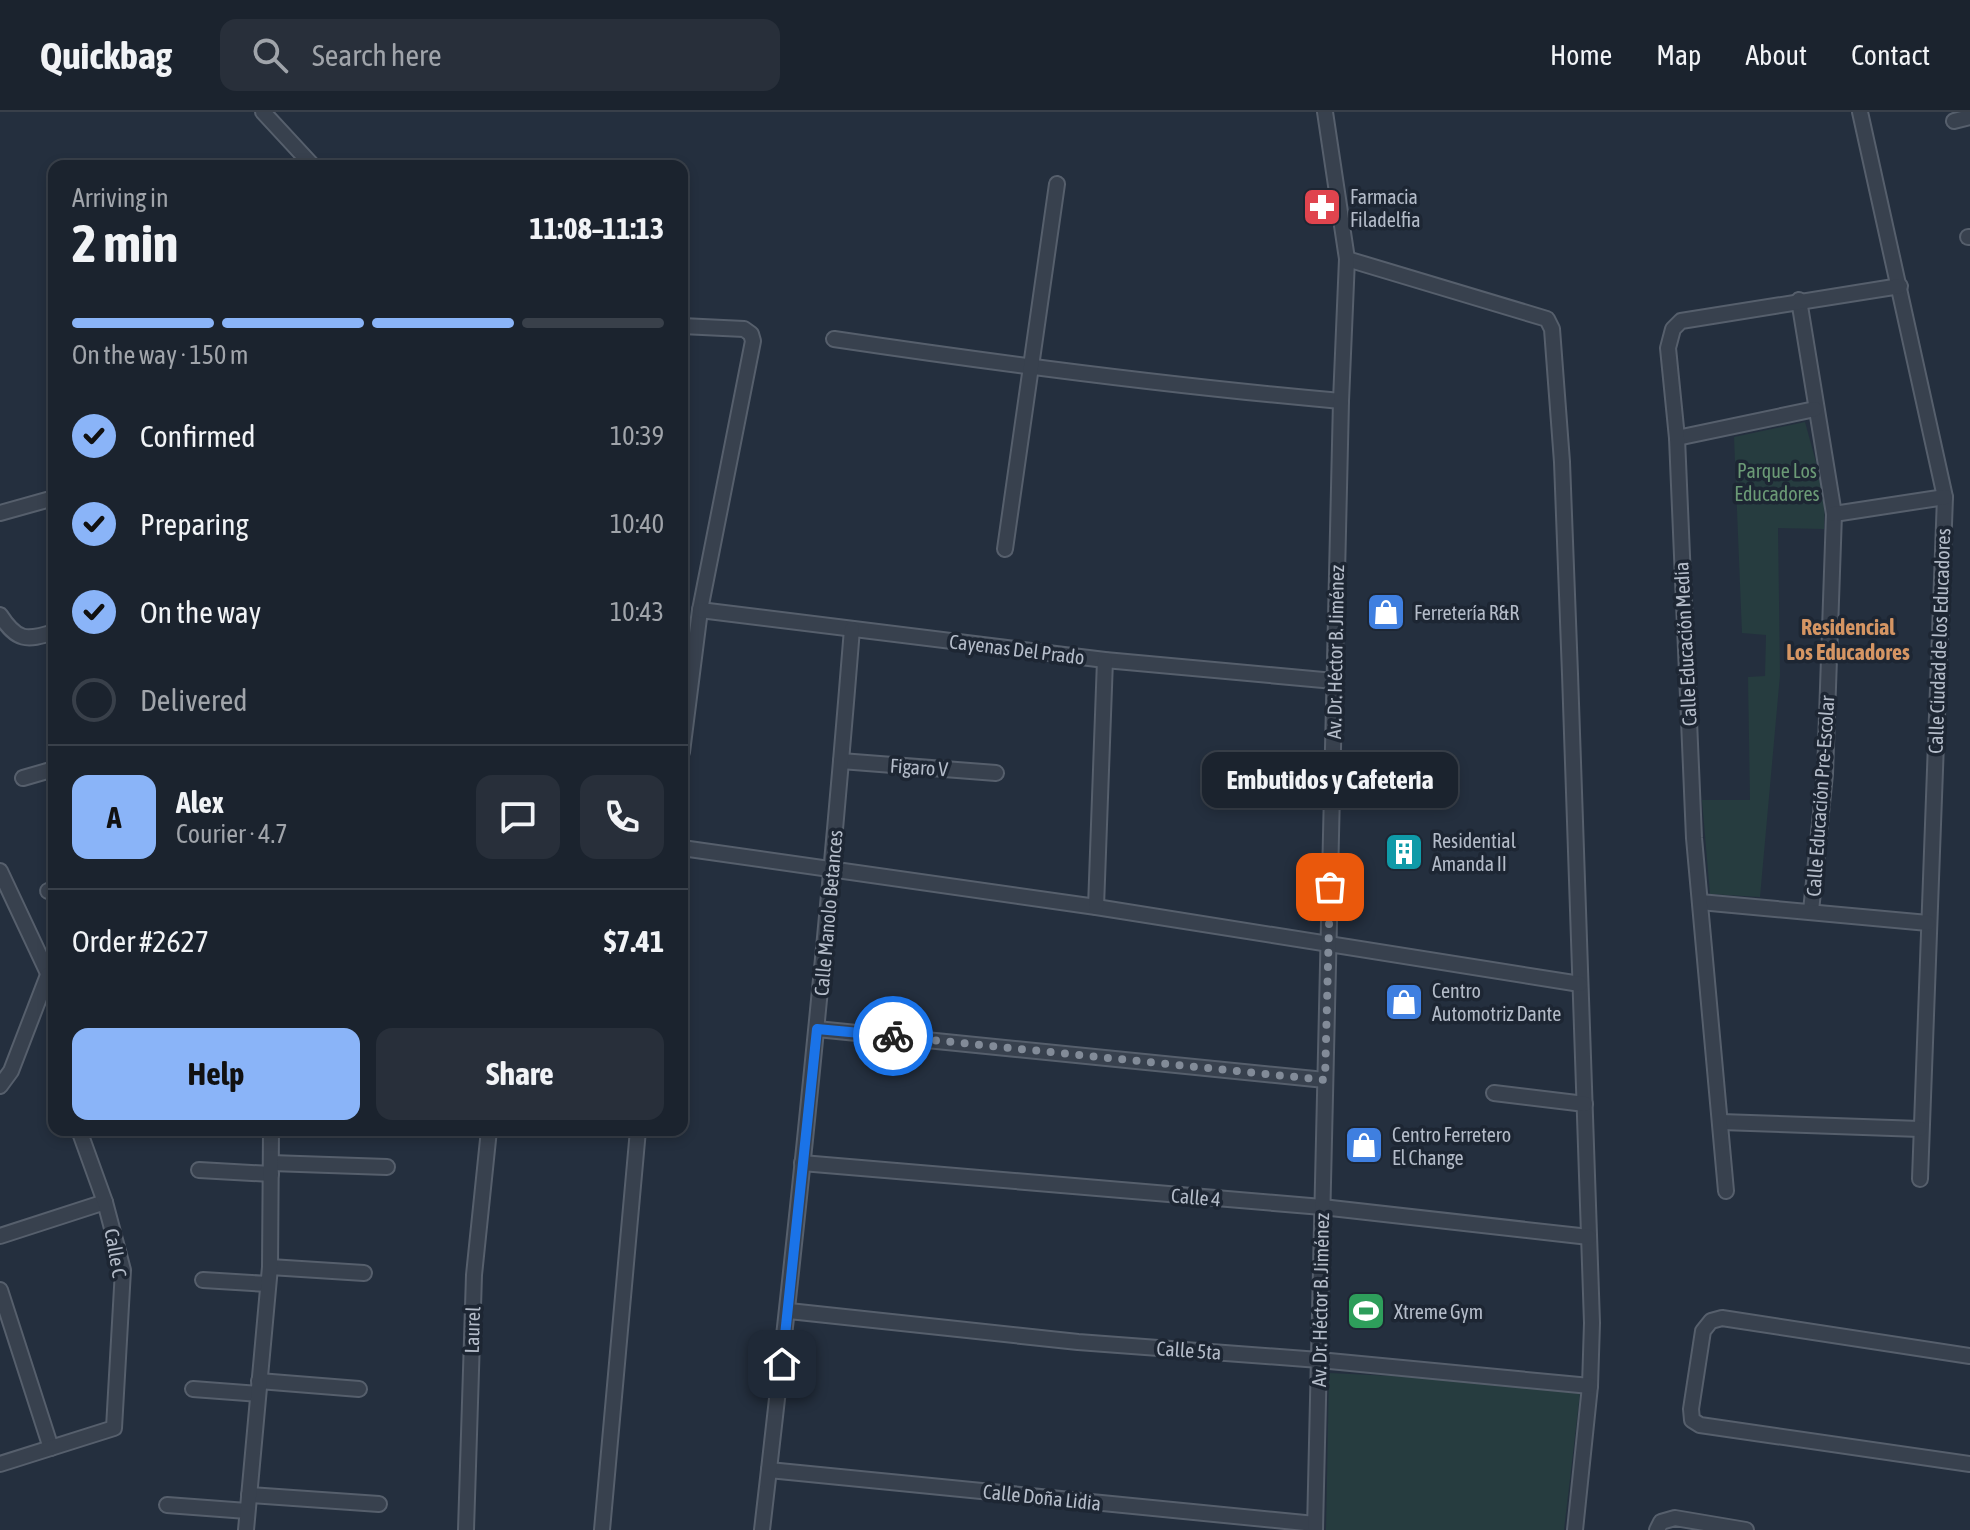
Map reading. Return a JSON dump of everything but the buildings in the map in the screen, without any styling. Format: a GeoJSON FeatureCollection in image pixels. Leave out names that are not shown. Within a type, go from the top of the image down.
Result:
{"type":"FeatureCollection","features":[{"type":"Feature","properties":{"kind":"street"},"geometry":{"type":"LineString","coordinates":[[263,112],[307,160]]}},
{"type":"Feature","properties":{"kind":"street","name":"Av. Dr. Héctor B. Jiménez"},"geometry":{"type":"LineString","coordinates":[[1315,1527],[1341,401],[1347,259],[1325,112]]}},
{"type":"Feature","properties":{"kind":"street","name":"Calle Ciudad de los Educadores"},"geometry":{"type":"LineString","coordinates":[[1860,112],[1945,497],[1920,1179]]}},
{"type":"Feature","properties":{"kind":"street"},"geometry":{"type":"LineString","coordinates":[[1954,121],[1970,117]]}},
{"type":"Feature","properties":{"kind":"street"},"geometry":{"type":"LineString","coordinates":[[1005,549],[1057,184]]}},
{"type":"Feature","properties":{"kind":"street"},"geometry":{"type":"LineString","coordinates":[[1347,259],[1547,319],[1551,323],[1562,462],[1592,1323],[1590,1386],[1575,1530]]}},
{"type":"Feature","properties":{"kind":"street","name":"Calle Educación Media"},"geometry":{"type":"LineString","coordinates":[[1726,1191],[1694,838],[1677,438],[1668,348],[1673,329],[1681,321],[1900,286]]}},
{"type":"Feature","properties":{"kind":"street","name":"Calle Educación Pre-Escolar"},"geometry":{"type":"LineString","coordinates":[[1799,300],[1834,514],[1825,774],[1811,911]]}},
{"type":"Feature","properties":{"kind":"street"},"geometry":{"type":"LineString","coordinates":[[688,326],[744,329],[751,334],[753,341],[700,610],[688,705]]}},
{"type":"Feature","properties":{"kind":"street"},"geometry":{"type":"LineString","coordinates":[[834,339],[1029,368],[1341,401]]}},
{"type":"Feature","properties":{"kind":"street"},"geometry":{"type":"LineString","coordinates":[[1677,438],[1815,409]]}},
{"type":"Feature","properties":{"kind":"street"},"geometry":{"type":"LineString","coordinates":[[1834,514],[1945,497]]}},
{"type":"Feature","properties":{"kind":"street"},"geometry":{"type":"LineString","coordinates":[[0,513],[48,500]]}},
{"type":"Feature","properties":{"kind":"street","name":"Cayenas Del Prado"},"geometry":{"type":"LineString","coordinates":[[700,610],[1105,660],[1334,681]]}},
{"type":"Feature","properties":{"kind":"street"},"geometry":{"type":"LineString","coordinates":[[0,615],[10,630],[20,637],[34,638],[48,634]]}},
{"type":"Feature","properties":{"kind":"street","name":"Calle Manolo Betances"},"geometry":{"type":"LineString","coordinates":[[762,1530],[789,1311],[832,872],[852,629]]}},
{"type":"Feature","properties":{"kind":"street"},"geometry":{"type":"LineString","coordinates":[[1096,907],[1105,660]]}},
{"type":"Feature","properties":{"kind":"street","name":"Figaro V"},"geometry":{"type":"LineString","coordinates":[[841,761],[996,773]]}},
{"type":"Feature","properties":{"kind":"street"},"geometry":{"type":"LineString","coordinates":[[23,778],[48,771]]}},
{"type":"Feature","properties":{"kind":"street"},"geometry":{"type":"LineString","coordinates":[[688,849],[832,872],[1096,907],[1580,984]]}},
{"type":"Feature","properties":{"kind":"street"},"geometry":{"type":"LineString","coordinates":[[0,871],[48,974]]}},
{"type":"Feature","properties":{"kind":"street"},"geometry":{"type":"LineString","coordinates":[[1700,902],[1928,923]]}},
{"type":"Feature","properties":{"kind":"street"},"geometry":{"type":"LineString","coordinates":[[0,1086],[11,1071],[48,987]]}},
{"type":"Feature","properties":{"kind":"street"},"geometry":{"type":"LineString","coordinates":[[817,1029],[1325,1080]]}},
{"type":"Feature","properties":{"kind":"street"},"geometry":{"type":"LineString","coordinates":[[1494,1093],[1585,1104]]}},
{"type":"Feature","properties":{"kind":"street"},"geometry":{"type":"LineString","coordinates":[[1721,1122],[1920,1129]]}},
{"type":"Feature","properties":{"kind":"street","name":"Calle C"},"geometry":{"type":"LineString","coordinates":[[51,1448],[114,1428],[123,1270],[105,1202],[81,1136]]}},
{"type":"Feature","properties":{"kind":"street"},"geometry":{"type":"LineString","coordinates":[[246,1530],[270,1267],[271,1136]]}},
{"type":"Feature","properties":{"kind":"street","name":"Laurel"},"geometry":{"type":"LineString","coordinates":[[466,1530],[474,1275],[488,1136]]}},
{"type":"Feature","properties":{"kind":"street"},"geometry":{"type":"LineString","coordinates":[[602,1530],[637,1136]]}},
{"type":"Feature","properties":{"kind":"street","name":"Calle 4"},"geometry":{"type":"LineString","coordinates":[[802,1163],[1322,1207],[1589,1237]]}},
{"type":"Feature","properties":{"kind":"street"},"geometry":{"type":"LineString","coordinates":[[199,1170],[387,1167]]}},
{"type":"Feature","properties":{"kind":"street"},"geometry":{"type":"LineString","coordinates":[[0,1236],[105,1202]]}},
{"type":"Feature","properties":{"kind":"street"},"geometry":{"type":"LineString","coordinates":[[270,1267],[364,1273]]}},
{"type":"Feature","properties":{"kind":"street"},"geometry":{"type":"LineString","coordinates":[[203,1280],[268,1284]]}},
{"type":"Feature","properties":{"kind":"street"},"geometry":{"type":"LineString","coordinates":[[0,1290],[51,1448],[0,1464]]}},
{"type":"Feature","properties":{"kind":"street","name":"Calle 5ta"},"geometry":{"type":"LineString","coordinates":[[789,1311],[1078,1342],[1319,1360],[1590,1386]]}},
{"type":"Feature","properties":{"kind":"street"},"geometry":{"type":"LineString","coordinates":[[1970,1356],[1722,1318],[1711,1321],[1703,1331],[1691,1409],[1692,1420],[1700,1425],[1970,1464]]}},
{"type":"Feature","properties":{"kind":"street"},"geometry":{"type":"LineString","coordinates":[[193,1389],[359,1389]]}},
{"type":"Feature","properties":{"kind":"street","name":"Calle Doña Lidia"},"geometry":{"type":"LineString","coordinates":[[769,1470],[1315,1527]]}},
{"type":"Feature","properties":{"kind":"street"},"geometry":{"type":"LineString","coordinates":[[249,1495],[379,1504]]}},
{"type":"Feature","properties":{"kind":"street"},"geometry":{"type":"LineString","coordinates":[[167,1505],[247,1511]]}},
{"type":"Feature","properties":{"kind":"street"},"geometry":{"type":"LineString","coordinates":[[1659,1526],[1675,1518],[1746,1530]]}},
{"type":"Feature","properties":{"kind":"green space","name":"Parque Los Educadores"},"geometry":{"type":"Polygon","coordinates":[[[1805,422],[1825,495],[1824,529],[1778,528],[1780,675],[1760,897],[1710,894],[1702,800],[1750,800],[1748,677],[1765,676],[1766,635],[1742,633],[1734,437],[1805,422]]]}},
{"type":"Feature","properties":{"kind":"green space"},"geometry":{"type":"Polygon","coordinates":[[[1329,1373],[1581,1385],[1564,1530],[1326,1530],[1329,1373]]]}},
{"type":"Feature","properties":{"kind":"way so far"},"geometry":{"type":"LineString","coordinates":[[893,1036],[1325,1080],[1330,887]]}},
{"type":"Feature","properties":{"kind":"place","name":"Farmacia Filadelfia"},"geometry":{"type":"Point","coordinates":[1322,207]}},
{"type":"Feature","properties":{"kind":"place","name":"Ferretería R&R"},"geometry":{"type":"Point","coordinates":[1386,612]}},
{"type":"Feature","properties":{"kind":"place","name":"Residential Amanda II"},"geometry":{"type":"Point","coordinates":[1404,852]}},
{"type":"Feature","properties":{"kind":"place","name":"Embutidos y Cafeteria"},"geometry":{"type":"Point","coordinates":[1330,887]}},
{"type":"Feature","properties":{"kind":"place","name":"Centro Automotriz Dante"},"geometry":{"type":"Point","coordinates":[1404,1002]}},
{"type":"Feature","properties":{"kind":"place","name":"Centro Ferretero El Change"},"geometry":{"type":"Point","coordinates":[1364,1145]}},
{"type":"Feature","properties":{"kind":"place","name":"Xtreme Gym"},"geometry":{"type":"Point","coordinates":[1366,1311]}},
{"type":"Feature","properties":{"kind":"district","name":"Residencial Los Educadores"},"geometry":{"type":"Point","coordinates":[1848,640]}},
{"type":"Feature","properties":{"kind":"route"},"geometry":{"type":"LineString","coordinates":[[782,1364],[817,1029],[893,1036]]}}]}
